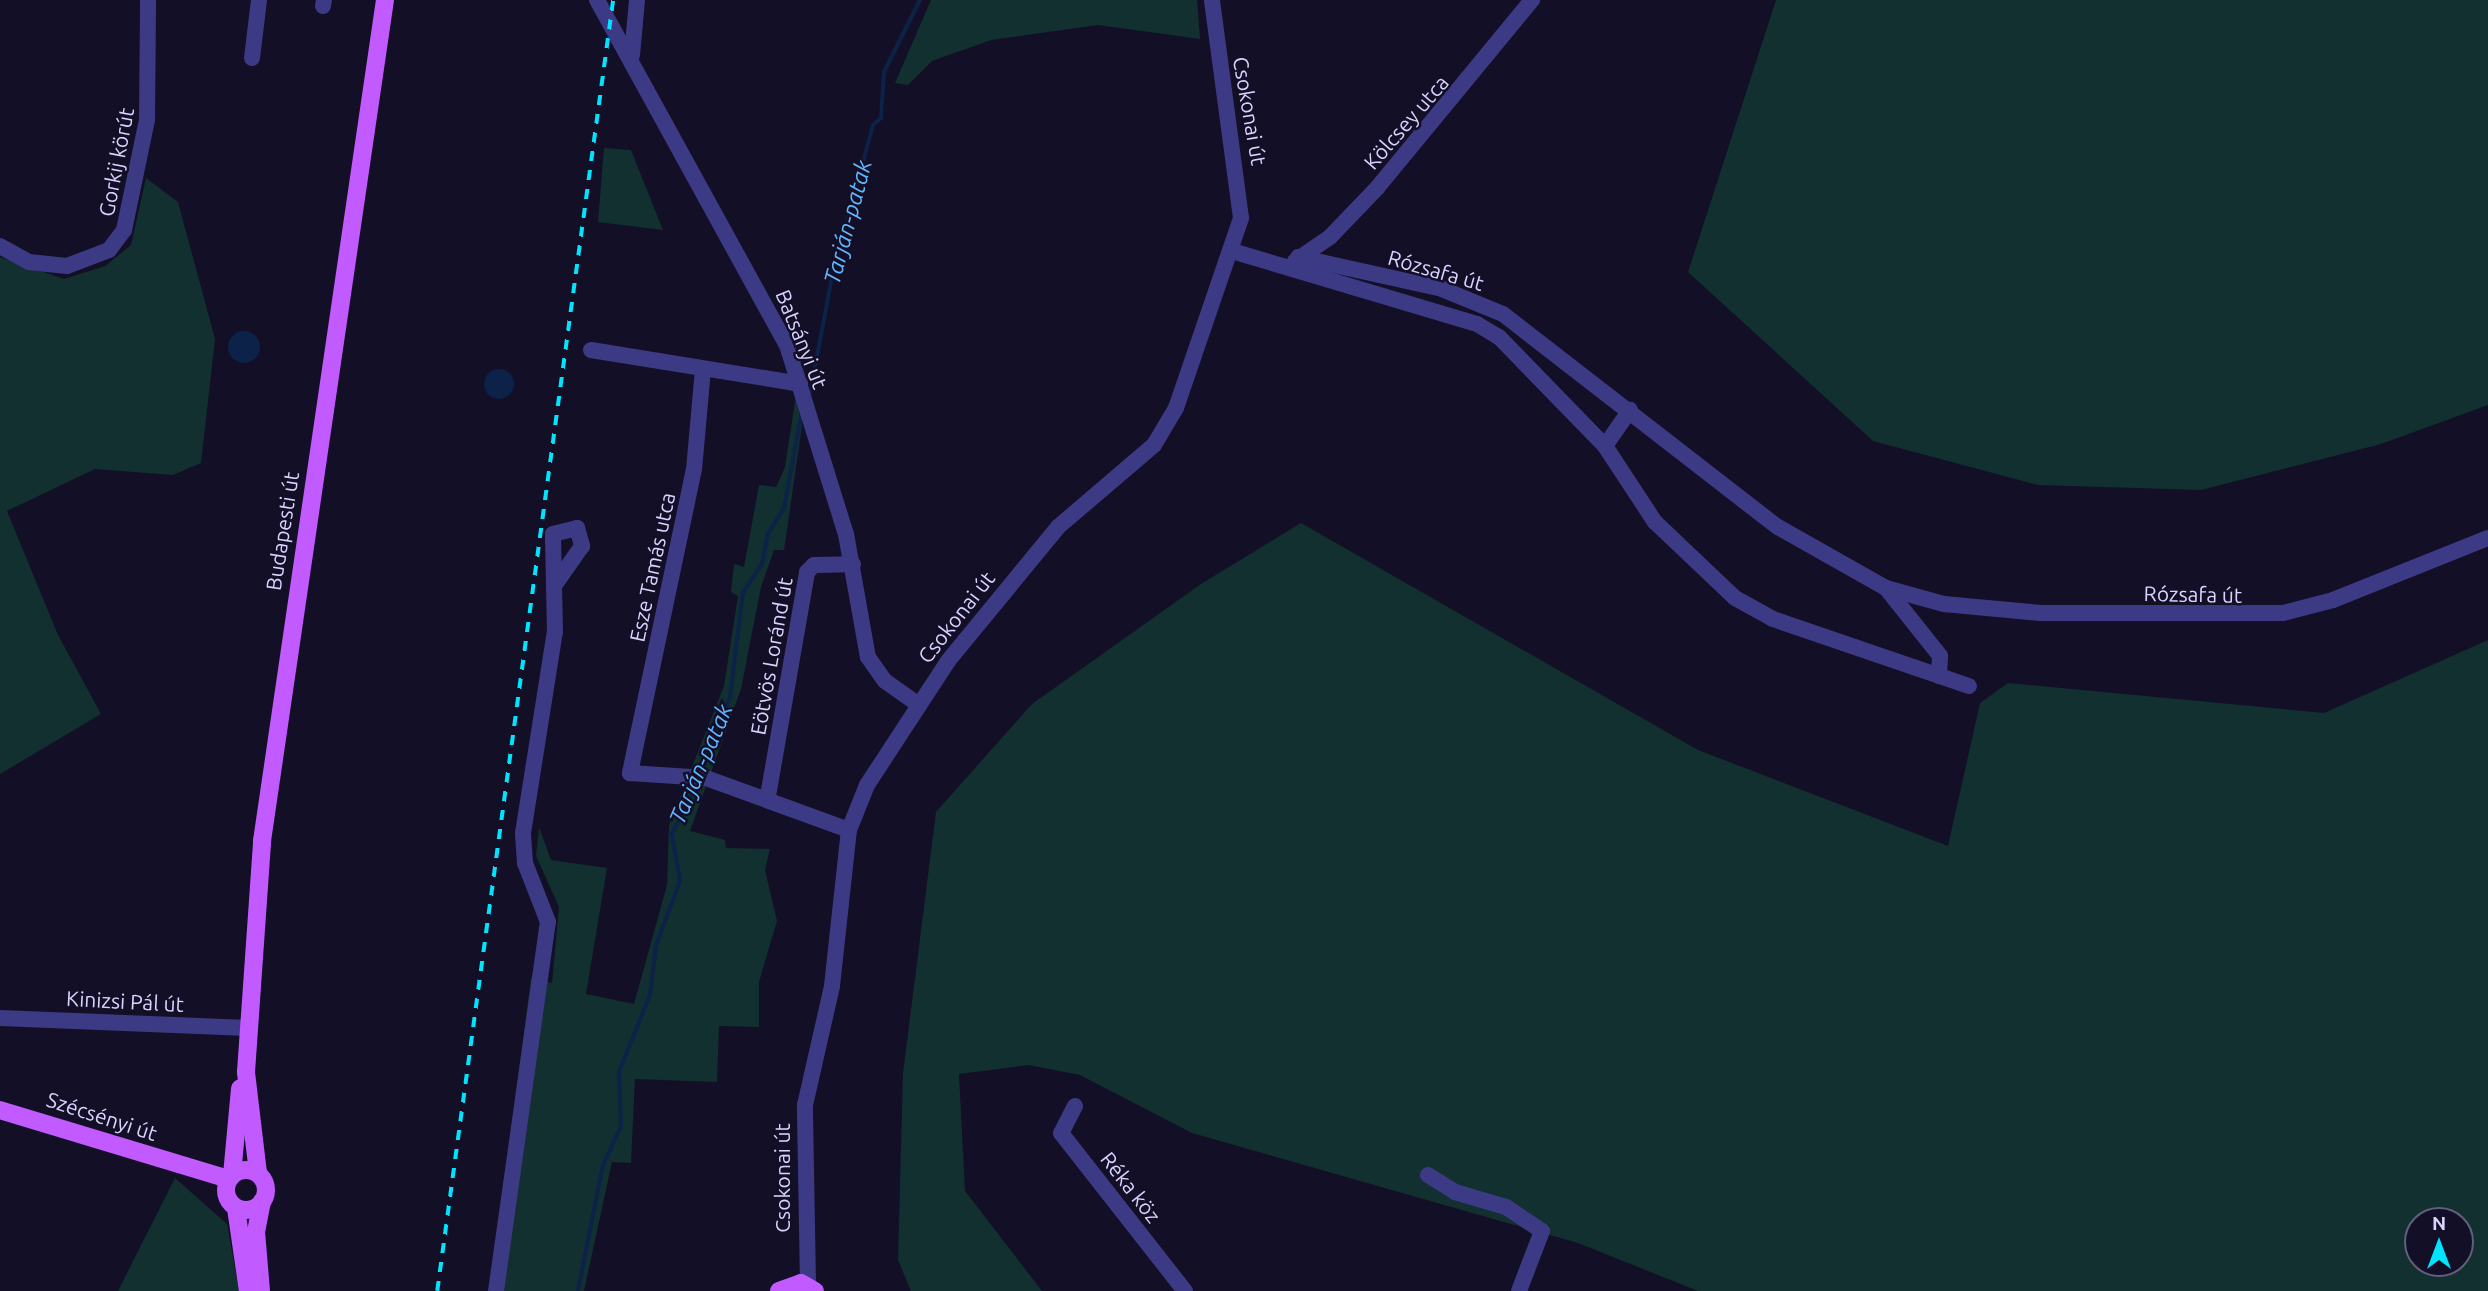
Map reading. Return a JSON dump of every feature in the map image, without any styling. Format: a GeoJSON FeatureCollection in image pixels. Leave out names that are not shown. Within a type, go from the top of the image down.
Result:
{"type":"FeatureCollection","features":[{"type":"Feature","properties":{"kind":"main road","name":"Budapesti út"},"geometry":{"type":"LineString","coordinates":[[248,1291],[231,1189],[246,1072],[247,1028],[272,763],[385,0]]}},
{"type":"Feature","properties":{"kind":"main road","name":"Budapesti út"},"geometry":{"type":"LineString","coordinates":[[246,1072],[258,1173],[265,1184],[262,1202]]}},
{"type":"Feature","properties":{"kind":"main road","name":"Szécsényi út"},"geometry":{"type":"LineString","coordinates":[[0,1110],[189,1170],[231,1189]]}},
{"type":"Feature","properties":{"kind":"main road"},"geometry":{"type":"LineString","coordinates":[[231,1189],[258,1173]]}},
{"type":"Feature","properties":{"kind":"main road"},"geometry":{"type":"LineString","coordinates":[[231,1189],[262,1202],[256,1232],[261,1291]]}},
{"type":"Feature","properties":{"kind":"main road","name":"Csokonai út"},"geometry":{"type":"LineString","coordinates":[[779,1291],[812,1288]]}},
{"type":"Feature","properties":{"kind":"street","name":"Gorkij körút"},"geometry":{"type":"LineString","coordinates":[[0,246],[29,262],[67,267],[109,250],[124,230],[147,120],[148,0]]}},
{"type":"Feature","properties":{"kind":"street"},"geometry":{"type":"LineString","coordinates":[[252,58],[259,0]]}},
{"type":"Feature","properties":{"kind":"street","name":"Batsányi út"},"geometry":{"type":"LineString","coordinates":[[597,0],[632,55],[763,296],[802,390],[853,564],[867,657],[885,681],[919,705]]}},
{"type":"Feature","properties":{"kind":"street"},"geometry":{"type":"LineString","coordinates":[[632,55],[637,0]]}},
{"type":"Feature","properties":{"kind":"street","name":"Csokonai út"},"geometry":{"type":"LineString","coordinates":[[812,1288],[803,1128],[832,986],[849,830],[867,785],[919,705],[1051,534],[1163,434],[1232,251],[1241,218],[1212,0]]}},
{"type":"Feature","properties":{"kind":"street","name":"Kölcsey utca"},"geometry":{"type":"LineString","coordinates":[[1294,263],[1331,237],[1377,188],[1532,0]]}},
{"type":"Feature","properties":{"kind":"street","name":"Rózsafa út"},"geometry":{"type":"LineString","coordinates":[[1232,251],[1483,304],[1532,332],[1778,527],[1886,588],[1944,604],[2042,613],[2262,616],[2333,600],[2488,538]]}},
{"type":"Feature","properties":{"kind":"street","name":"Rózsafa út"},"geometry":{"type":"LineString","coordinates":[[1294,263],[1477,324],[1530,365],[1605,446],[1655,522],[1752,610],[1969,686]]}},
{"type":"Feature","properties":{"kind":"street"},"geometry":{"type":"LineString","coordinates":[[592,350],[703,369],[802,390]]}},
{"type":"Feature","properties":{"kind":"street","name":"Esze Tamás utca"},"geometry":{"type":"LineString","coordinates":[[703,369],[694,469],[630,773],[701,777],[768,796]]}},
{"type":"Feature","properties":{"kind":"street"},"geometry":{"type":"LineString","coordinates":[[1605,446],[1630,410]]}},
{"type":"Feature","properties":{"kind":"street","name":"Eötvös Loránd út"},"geometry":{"type":"LineString","coordinates":[[768,796],[807,572],[814,565],[853,564]]}},
{"type":"Feature","properties":{"kind":"street"},"geometry":{"type":"LineString","coordinates":[[496,1291],[548,913],[525,863],[523,833],[542,744],[556,583]]}},
{"type":"Feature","properties":{"kind":"street","name":"Rózsafa út"},"geometry":{"type":"LineString","coordinates":[[1886,588],[1940,656],[1939,676]]}},
{"type":"Feature","properties":{"kind":"street"},"geometry":{"type":"LineString","coordinates":[[768,796],[849,830]]}},
{"type":"Feature","properties":{"kind":"street","name":"Kinizsi Pál út"},"geometry":{"type":"LineString","coordinates":[[0,1018],[247,1028]]}},
{"type":"Feature","properties":{"kind":"street","name":"Réka köz"},"geometry":{"type":"LineString","coordinates":[[1075,1106],[1061,1133],[1185,1291]]}},
{"type":"Feature","properties":{"kind":"street"},"geometry":{"type":"LineString","coordinates":[[1428,1174],[1455,1192],[1506,1208],[1542,1231],[1519,1291]]}},
{"type":"Feature","properties":{"kind":"green space"},"geometry":{"type":"Polygon","coordinates":[[[931,0],[1197,0],[1200,39],[1098,25],[991,40],[932,61],[908,85],[895,83],[931,0]]]}},
{"type":"Feature","properties":{"kind":"green space"},"geometry":{"type":"Polygon","coordinates":[[[1776,0],[2488,0],[2488,405],[2381,444],[2201,490],[2038,485],[1873,441],[1688,272],[1776,0]]]}},
{"type":"Feature","properties":{"kind":"green space"},"geometry":{"type":"Polygon","coordinates":[[[604,148],[631,150],[663,230],[598,222],[604,148]]]}},
{"type":"Feature","properties":{"kind":"green space"},"geometry":{"type":"Polygon","coordinates":[[[146,178],[178,202],[215,339],[201,463],[173,475],[95,469],[7,511],[58,635],[101,714],[0,774],[0,257],[64,279],[105,266],[131,245],[146,178]]]}},
{"type":"Feature","properties":{"kind":"green space"},"geometry":{"type":"Polygon","coordinates":[[[796,395],[802,426],[784,550],[774,550],[761,587],[741,689],[690,831],[725,840],[726,848],[770,849],[765,870],[777,921],[759,982],[759,1027],[719,1026],[717,1082],[635,1079],[631,1163],[612,1162],[584,1291],[490,1291],[531,978],[552,983],[559,907],[536,856],[539,827],[551,860],[607,868],[586,994],[634,1004],[667,885],[669,825],[724,686],[738,596],[731,592],[734,564],[744,567],[759,485],[776,487],[785,467],[796,395]]]}},
{"type":"Feature","properties":{"kind":"green space"},"geometry":{"type":"Polygon","coordinates":[[[1301,523],[1698,750],[1948,846],[1980,703],[2008,683],[2324,713],[2488,640],[2488,1291],[1698,1291],[1578,1243],[1192,1133],[1080,1075],[1029,1065],[959,1074],[965,1191],[1042,1291],[911,1291],[898,1260],[903,1073],[936,812],[1032,704],[1201,584],[1301,523]]]}},
{"type":"Feature","properties":{"kind":"green space"},"geometry":{"type":"Polygon","coordinates":[[[175,1178],[227,1224],[239,1291],[118,1291],[175,1178]]]}},
{"type":"Feature","properties":{"kind":"water"},"geometry":{"type":"Polygon","coordinates":[[[244,331],[255,336],[260,347],[255,358],[244,363],[233,358],[228,347],[233,336],[244,331]]]}},
{"type":"Feature","properties":{"kind":"water"},"geometry":{"type":"Polygon","coordinates":[[[499,369],[510,373],[514,384],[510,395],[499,399],[488,395],[484,384],[488,373],[499,369]]]}},
{"type":"Feature","properties":{"kind":"waterway","name":"Tarján-patak"},"geometry":{"type":"LineString","coordinates":[[810,394],[832,277],[873,125],[881,118],[884,72],[920,0]]}},
{"type":"Feature","properties":{"kind":"waterway","name":"Tarján-patak"},"geometry":{"type":"LineString","coordinates":[[702,771],[730,697],[743,593],[762,564],[768,534],[784,508],[802,411]]}},
{"type":"Feature","properties":{"kind":"waterway","name":"Tarján-patak"},"geometry":{"type":"LineString","coordinates":[[578,1291],[603,1165],[621,1127],[619,1072],[650,995],[656,946],[680,881],[672,834],[698,782]]}},
{"type":"Feature","properties":{"kind":"railway"},"geometry":{"type":"LineString","coordinates":[[437,1291],[613,0]]}}]}
